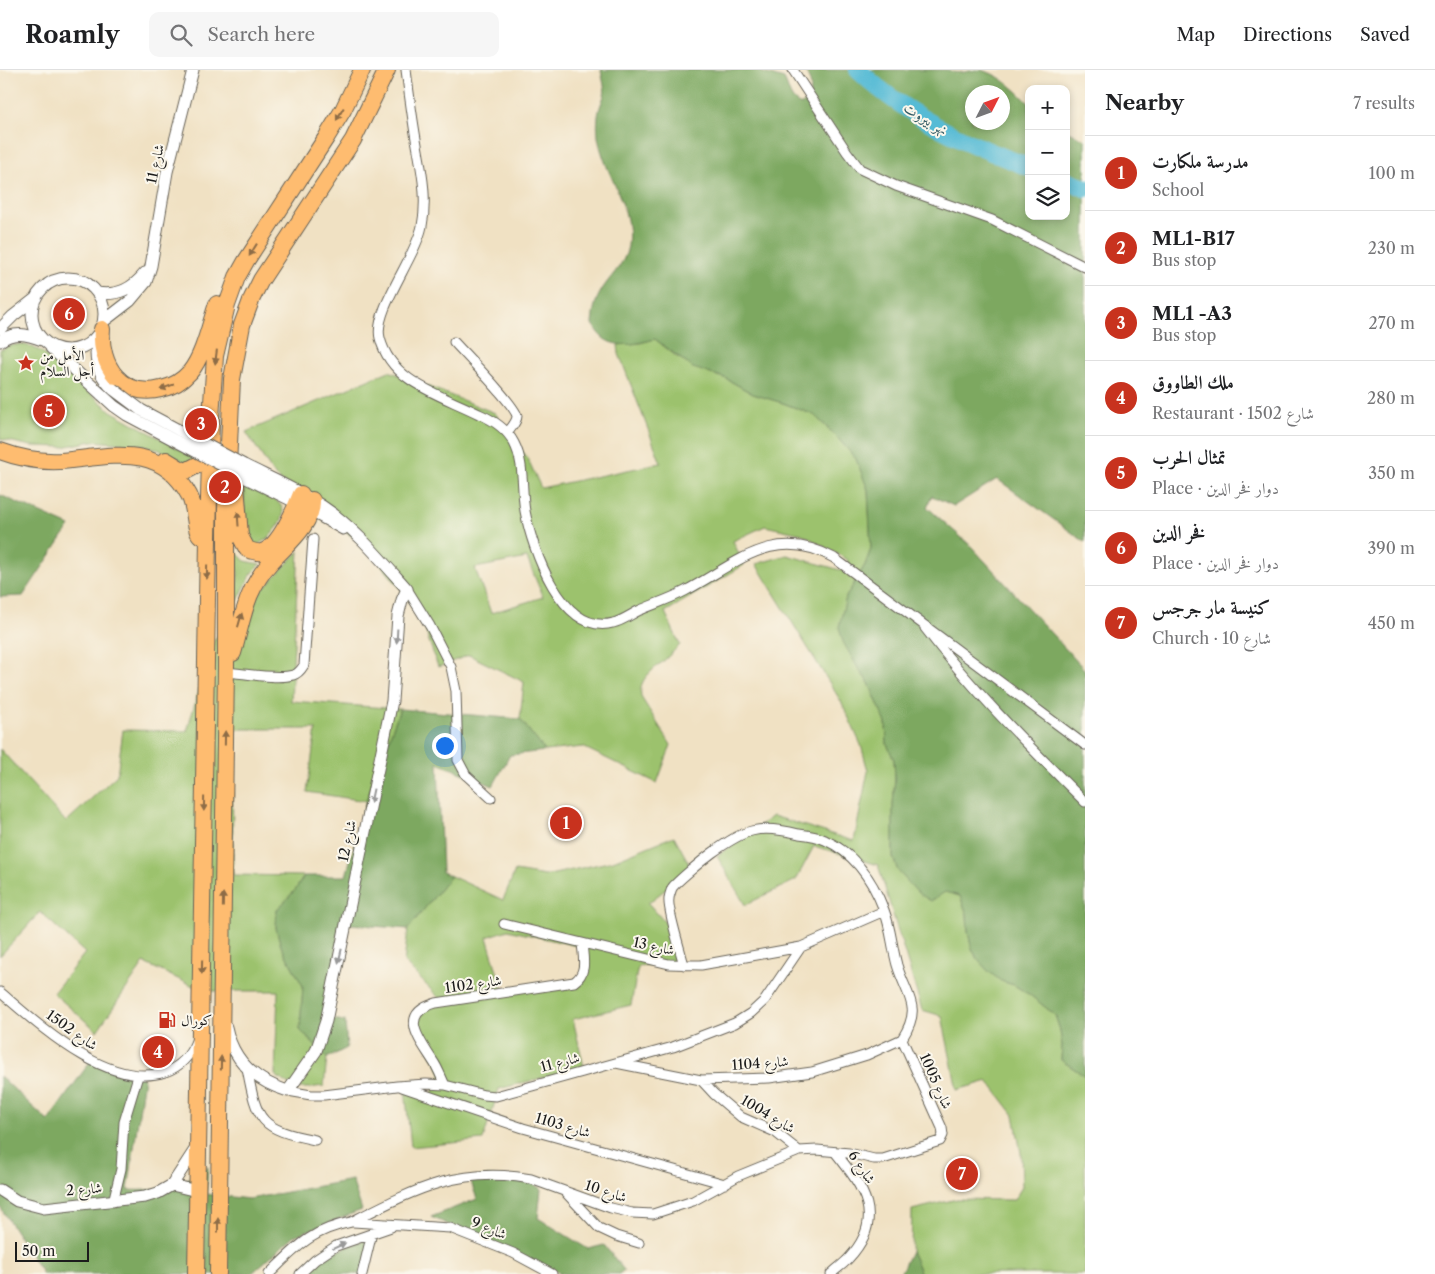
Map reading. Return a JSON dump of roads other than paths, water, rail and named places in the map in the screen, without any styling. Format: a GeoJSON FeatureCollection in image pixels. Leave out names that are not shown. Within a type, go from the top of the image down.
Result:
{"type":"FeatureCollection","features":[{"type":"Feature","properties":{"kind":"highway"},"geometry":{"type":"LineString","coordinates":[[196,1274],[208,538],[215,356],[227,305],[237,277],[338,117],[362,70]]}},
{"type":"Feature","properties":{"kind":"highway"},"geometry":{"type":"LineString","coordinates":[[218,1274],[226,669],[226,509],[232,379],[242,325],[252,298],[274,258],[353,140],[387,70]]}},
{"type":"Feature","properties":{"kind":"highway"},"geometry":{"type":"LineString","coordinates":[[102,328],[101,348],[104,358],[116,376],[125,384],[137,390],[146,392],[164,389],[179,382],[197,362],[223,289],[237,277]]}},
{"type":"Feature","properties":{"kind":"highway"},"geometry":{"type":"LineString","coordinates":[[230,419],[234,446],[240,536],[247,549],[257,552],[267,549],[305,502]]}},
{"type":"Feature","properties":{"kind":"highway"},"geometry":{"type":"LineString","coordinates":[[0,443],[17,450],[32,453],[58,453],[100,448],[141,449],[157,454],[186,471],[201,463],[210,451]]}},
{"type":"Feature","properties":{"kind":"highway"},"geometry":{"type":"LineString","coordinates":[[0,451],[32,460],[59,461],[116,455],[140,457],[154,461],[170,472],[189,494],[198,532],[200,535],[208,538]]}},
{"type":"Feature","properties":{"kind":"highway"},"geometry":{"type":"LineString","coordinates":[[226,669],[248,597],[269,564],[302,527],[305,502]]}},
{"type":"Feature","properties":{"kind":"street","name":"شارع 11"},"geometry":{"type":"LineString","coordinates":[[102,328],[146,282],[151,266],[167,172],[193,70]]}},
{"type":"Feature","properties":{"kind":"street"},"geometry":{"type":"LineString","coordinates":[[406,70],[425,190],[425,209],[422,228],[416,246],[381,317],[379,335],[386,354],[405,377],[482,415],[508,432],[520,458],[525,509],[532,542],[548,580],[565,604],[582,619],[597,625],[614,623],[685,591],[750,553],[776,546],[802,545],[814,548],[834,558],[918,619],[1085,745]]}},
{"type":"Feature","properties":{"kind":"street"},"geometry":{"type":"LineString","coordinates":[[793,70],[860,169],[896,186],[992,220],[1085,267]]}},
{"type":"Feature","properties":{"kind":"street"},"geometry":{"type":"LineString","coordinates":[[97,293],[121,293],[138,282],[151,266]]}},
{"type":"Feature","properties":{"kind":"street"},"geometry":{"type":"LineString","coordinates":[[0,329],[36,298],[46,286],[62,278],[86,282],[102,301],[104,311],[96,353],[97,365],[103,378],[112,389],[140,410],[242,470]]}},
{"type":"Feature","properties":{"kind":"street"},"geometry":{"type":"LineString","coordinates":[[36,298],[32,309],[32,320],[44,342],[114,406],[127,415],[305,502],[360,539],[407,589],[430,626],[451,667],[456,691],[458,760],[466,775],[491,798]]}},
{"type":"Feature","properties":{"kind":"street"},"geometry":{"type":"LineString","coordinates":[[0,341],[13,334],[26,335],[57,349],[69,351],[81,349],[92,342],[102,328]]}},
{"type":"Feature","properties":{"kind":"street"},"geometry":{"type":"LineString","coordinates":[[454,342],[516,413],[516,421],[508,432]]}},
{"type":"Feature","properties":{"kind":"street"},"geometry":{"type":"LineString","coordinates":[[226,669],[289,676],[301,670],[304,665],[313,539]]}},
{"type":"Feature","properties":{"kind":"street","name":"شارع 12"},"geometry":{"type":"LineString","coordinates":[[288,1091],[316,1051],[326,1021],[392,701],[398,616],[407,589]]}},
{"type":"Feature","properties":{"kind":"street"},"geometry":{"type":"LineString","coordinates":[[918,619],[983,699],[1085,802]]}},
{"type":"Feature","properties":{"kind":"street"},"geometry":{"type":"LineString","coordinates":[[684,965],[668,901],[672,888],[708,856],[734,837],[750,830],[766,829],[791,832],[824,839],[844,850],[860,866],[874,888],[884,910],[898,967],[913,1008],[913,1017],[902,1039]]}},
{"type":"Feature","properties":{"kind":"street","name":"شارع 13"},"geometry":{"type":"LineString","coordinates":[[504,924],[669,964],[701,965],[801,947],[884,910]]}},
{"type":"Feature","properties":{"kind":"street","name":"شارع 1102"},"geometry":{"type":"LineString","coordinates":[[445,1085],[416,1034],[414,1021],[418,1013],[429,1005],[436,1003],[574,982],[580,976],[584,964],[582,943]]}},
{"type":"Feature","properties":{"kind":"street","name":"شارع 11"},"geometry":{"type":"LineString","coordinates":[[288,1091],[311,1096],[426,1084],[445,1085],[484,1095],[496,1096],[616,1063],[673,1047],[735,1023],[751,1013],[765,1000],[801,947]]}},
{"type":"Feature","properties":{"kind":"street","name":"شارع 1502"},"geometry":{"type":"LineString","coordinates":[[0,992],[79,1054],[116,1071],[138,1076],[159,1074],[169,1071],[180,1064],[192,1050],[201,1027]]}},
{"type":"Feature","properties":{"kind":"street"},"geometry":{"type":"LineString","coordinates":[[222,1010],[230,1044],[234,1051],[264,1083],[288,1091]]}},
{"type":"Feature","properties":{"kind":"street","name":"شارع 1104"},"geometry":{"type":"LineString","coordinates":[[616,1063],[701,1080],[769,1078],[812,1072],[866,1055],[902,1039]]}},
{"type":"Feature","properties":{"kind":"street","name":"شارع 1005"},"geometry":{"type":"LineString","coordinates":[[902,1039],[936,1113],[943,1135]]}},
{"type":"Feature","properties":{"kind":"street"},"geometry":{"type":"LineString","coordinates":[[248,1068],[251,1088],[263,1120],[274,1129],[315,1140]]}},
{"type":"Feature","properties":{"kind":"street"},"geometry":{"type":"LineString","coordinates":[[113,1202],[121,1169],[124,1122],[138,1076]]}},
{"type":"Feature","properties":{"kind":"street","name":"شارع 1004"},"geometry":{"type":"LineString","coordinates":[[701,1080],[741,1117],[775,1132],[799,1151]]}},
{"type":"Feature","properties":{"kind":"street","name":"شارع 1103"},"geometry":{"type":"LineString","coordinates":[[397,1086],[523,1128],[724,1184]]}},
{"type":"Feature","properties":{"kind":"street","name":"شارع 10"},"geometry":{"type":"LineString","coordinates":[[269,1274],[308,1238],[327,1229],[351,1222],[416,1189],[432,1184],[466,1177],[498,1175],[521,1177],[611,1208],[639,1214],[652,1214],[693,1201],[762,1164],[799,1151],[817,1150],[849,1153],[874,1159],[883,1159],[940,1141],[943,1135]]}},
{"type":"Feature","properties":{"kind":"street","name":"شارع 2"},"geometry":{"type":"LineString","coordinates":[[0,1190],[17,1201],[44,1208],[113,1202],[152,1196],[172,1185],[198,1145]]}},
{"type":"Feature","properties":{"kind":"street","name":"شارع 6"},"geometry":{"type":"LineString","coordinates":[[831,1274],[850,1257],[865,1237],[869,1220],[864,1194],[848,1168],[835,1152]]}},
{"type":"Feature","properties":{"kind":"street"},"geometry":{"type":"LineString","coordinates":[[172,1185],[197,1191]]}},
{"type":"Feature","properties":{"kind":"street"},"geometry":{"type":"LineString","coordinates":[[565,1192],[599,1228],[616,1236],[639,1243]]}},
{"type":"Feature","properties":{"kind":"street","name":"شارع 9"},"geometry":{"type":"LineString","coordinates":[[351,1222],[450,1228],[513,1253],[552,1274]]}},
{"type":"Feature","properties":{"kind":"street"},"geometry":{"type":"LineString","coordinates":[[300,1274],[315,1260],[336,1246],[394,1226]]}},
{"type":"Feature","properties":{"kind":"street"},"geometry":{"type":"LineString","coordinates":[[362,1274],[372,1233]]}},
{"type":"Feature","properties":{"kind":"waterway","name":"نهر بيروت"},"geometry":{"type":"LineString","coordinates":[[858,70],[896,101],[917,115],[983,149],[1025,165]]}},
{"type":"Feature","properties":{"kind":"waterway","name":"نهر بيروت"},"geometry":{"type":"LineString","coordinates":[[1070,182],[1085,188]]}},
{"type":"Feature","properties":{"kind":"place","name":"فخر الدين"},"geometry":{"type":"Point","coordinates":[69,314]}},
{"type":"Feature","properties":{"kind":"place","name":"الأمل من أجل السلام"},"geometry":{"type":"Point","coordinates":[26,363]}},
{"type":"Feature","properties":{"kind":"place","name":"تمثال الحرب"},"geometry":{"type":"Point","coordinates":[49,411]}},
{"type":"Feature","properties":{"kind":"place","name":"ML1 -A3"},"geometry":{"type":"Point","coordinates":[201,424]}},
{"type":"Feature","properties":{"kind":"place","name":"ML1-B17"},"geometry":{"type":"Point","coordinates":[225,487]}},
{"type":"Feature","properties":{"kind":"place","name":"مدرسة ملكارت"},"geometry":{"type":"Point","coordinates":[566,823]}},
{"type":"Feature","properties":{"kind":"place","name":"كورال"},"geometry":{"type":"Point","coordinates":[167,1020]}},
{"type":"Feature","properties":{"kind":"place","name":"ملك الطاووق"},"geometry":{"type":"Point","coordinates":[158,1052]}},
{"type":"Feature","properties":{"kind":"place","name":"كنيسة مار جرجس"},"geometry":{"type":"Point","coordinates":[962,1174]}}]}
